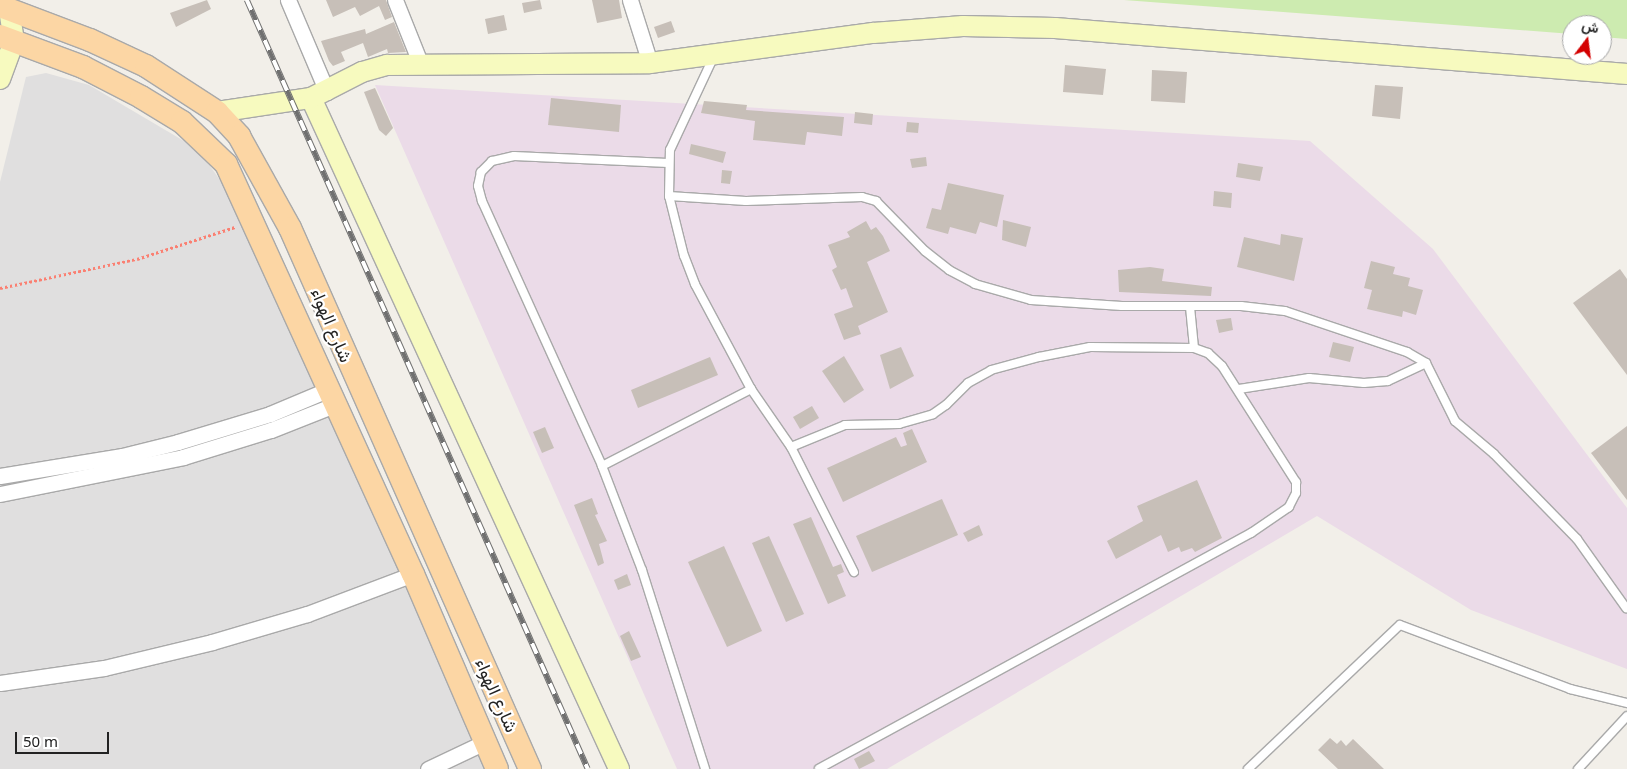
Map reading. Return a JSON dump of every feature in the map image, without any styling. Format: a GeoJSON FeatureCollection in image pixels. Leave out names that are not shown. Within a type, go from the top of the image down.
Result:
{"type":"FeatureCollection","features":[{"type":"Feature","properties":{"kind":"main road","name":"شارع الهواء"},"geometry":{"type":"LineString","coordinates":[[15,7],[146,66],[218,112],[255,160],[290,228],[530,769]]}},
{"type":"Feature","properties":{"kind":"main road","name":"شارع الهواء"},"geometry":{"type":"LineString","coordinates":[[7,39],[83,67],[182,122],[226,164],[253,220],[331,398],[413,574],[497,769]]}},
{"type":"Feature","properties":{"kind":"street"},"geometry":{"type":"LineString","coordinates":[[288,0],[319,95],[619,769]]}},
{"type":"Feature","properties":{"kind":"street"},"geometry":{"type":"LineString","coordinates":[[395,0],[421,65]]}},
{"type":"Feature","properties":{"kind":"street"},"geometry":{"type":"LineString","coordinates":[[630,0],[650,63]]}},
{"type":"Feature","properties":{"kind":"street"},"geometry":{"type":"LineString","coordinates":[[0,79],[15,7]]}},
{"type":"Feature","properties":{"kind":"street"},"geometry":{"type":"LineString","coordinates":[[218,112],[319,95],[372,67],[650,63],[715,52],[891,32],[963,26],[1046,28],[1627,74]]}},
{"type":"Feature","properties":{"kind":"street"},"geometry":{"type":"LineString","coordinates":[[0,476],[57,469],[160,447],[331,398]]}},
{"type":"Feature","properties":{"kind":"street"},"geometry":{"type":"LineString","coordinates":[[0,494],[184,457],[271,430],[331,398]]}},
{"type":"Feature","properties":{"kind":"street"},"geometry":{"type":"LineString","coordinates":[[0,683],[104,668],[212,642],[316,611],[413,574]]}},
{"type":"Feature","properties":{"kind":"street"},"geometry":{"type":"LineString","coordinates":[[428,769],[485,742]]}},
{"type":"Feature","properties":{"kind":"lane"},"geometry":{"type":"LineString","coordinates":[[715,52],[670,150],[668,163],[669,196],[684,256],[696,284],[751,389],[791,447],[854,572]]}},
{"type":"Feature","properties":{"kind":"lane"},"geometry":{"type":"LineString","coordinates":[[668,163],[514,156],[492,161],[481,172],[478,186],[482,201],[602,466],[642,570],[705,769]]}},
{"type":"Feature","properties":{"kind":"lane"},"geometry":{"type":"LineString","coordinates":[[669,196],[746,201],[862,197],[876,201],[924,251],[949,270],[974,284],[1030,300],[1241,306],[1285,311],[1407,352],[1426,363],[1455,421],[1494,454],[1577,539],[1626,608]]}},
{"type":"Feature","properties":{"kind":"lane"},"geometry":{"type":"LineString","coordinates":[[1190,306],[1194,348]]}},
{"type":"Feature","properties":{"kind":"lane"},"geometry":{"type":"LineString","coordinates":[[791,447],[845,425],[899,424],[933,414],[946,405],[968,383],[991,370],[1039,358],[1090,347],[1194,348],[1215,359],[1239,389],[1296,482],[1296,493],[1289,507],[1251,533],[819,769]]}},
{"type":"Feature","properties":{"kind":"lane"},"geometry":{"type":"LineString","coordinates":[[1239,389],[1309,378],[1364,383],[1388,381],[1426,363]]}},
{"type":"Feature","properties":{"kind":"lane"},"geometry":{"type":"LineString","coordinates":[[602,466],[751,389]]}},
{"type":"Feature","properties":{"kind":"lane"},"geometry":{"type":"LineString","coordinates":[[1248,769],[1400,625],[1570,689],[1627,703]]}},
{"type":"Feature","properties":{"kind":"lane"},"geometry":{"type":"LineString","coordinates":[[1578,769],[1627,716]]}},
{"type":"Feature","properties":{"kind":"path"},"geometry":{"type":"LineString","coordinates":[[0,288],[137,259],[253,220]]}},
{"type":"Feature","properties":{"kind":"shaded area"},"geometry":{"type":"Polygon","coordinates":[[[46,73],[89,85],[184,141],[210,166],[230,194],[489,769],[0,769],[0,182],[26,77],[46,73]]]}},
{"type":"Feature","properties":{"kind":"shaded area"},"geometry":{"type":"Polygon","coordinates":[[[375,85],[1310,141],[1433,249],[1627,508],[1627,669],[1471,610],[1317,516],[887,769],[677,769],[375,85]]]}},
{"type":"Feature","properties":{"kind":"green space"},"geometry":{"type":"Polygon","coordinates":[[[1124,0],[1627,0],[1627,39],[1612,38],[1612,15],[1562,15],[1562,33],[1124,0]]]}},
{"type":"Feature","properties":{"kind":"building"},"geometry":{"type":"Polygon","coordinates":[[[207,0],[211,9],[176,27],[170,13],[207,0]]]}},
{"type":"Feature","properties":{"kind":"building"},"geometry":{"type":"Polygon","coordinates":[[[326,0],[386,0],[392,17],[385,20],[379,6],[360,16],[355,7],[333,17],[326,0]]]}},
{"type":"Feature","properties":{"kind":"building"},"geometry":{"type":"Polygon","coordinates":[[[540,0],[542,9],[524,13],[522,3],[540,0]]]}},
{"type":"Feature","properties":{"kind":"building"},"geometry":{"type":"Polygon","coordinates":[[[592,0],[619,0],[622,18],[597,23],[592,0]]]}},
{"type":"Feature","properties":{"kind":"building"},"geometry":{"type":"Polygon","coordinates":[[[504,15],[507,30],[488,34],[485,19],[504,15]]]}},
{"type":"Feature","properties":{"kind":"building"},"geometry":{"type":"Polygon","coordinates":[[[671,21],[675,32],[658,38],[654,27],[671,21]]]}},
{"type":"Feature","properties":{"kind":"building"},"geometry":{"type":"Polygon","coordinates":[[[394,22],[406,52],[388,53],[387,49],[368,57],[363,43],[341,52],[345,61],[333,66],[329,61],[321,41],[365,29],[366,34],[394,22]]]}},
{"type":"Feature","properties":{"kind":"building"},"geometry":{"type":"Polygon","coordinates":[[[1065,65],[1106,69],[1103,95],[1063,92],[1065,65]]]}},
{"type":"Feature","properties":{"kind":"building"},"geometry":{"type":"Polygon","coordinates":[[[1152,70],[1187,72],[1185,103],[1151,101],[1152,70]]]}},
{"type":"Feature","properties":{"kind":"building"},"geometry":{"type":"Polygon","coordinates":[[[1375,85],[1403,87],[1400,119],[1372,116],[1375,85]]]}},
{"type":"Feature","properties":{"kind":"building"},"geometry":{"type":"Polygon","coordinates":[[[375,88],[393,128],[386,136],[379,130],[364,92],[375,88]]]}},
{"type":"Feature","properties":{"kind":"building"},"geometry":{"type":"Polygon","coordinates":[[[551,98],[621,105],[619,132],[548,125],[551,98]]]}},
{"type":"Feature","properties":{"kind":"building"},"geometry":{"type":"Polygon","coordinates":[[[704,101],[747,105],[746,110],[844,117],[842,136],[807,132],[805,145],[753,140],[755,121],[701,113],[704,101]]]}},
{"type":"Feature","properties":{"kind":"building"},"geometry":{"type":"Polygon","coordinates":[[[855,112],[873,114],[872,125],[854,123],[855,112]]]}},
{"type":"Feature","properties":{"kind":"building"},"geometry":{"type":"Polygon","coordinates":[[[907,122],[919,123],[918,133],[906,132],[907,122]]]}},
{"type":"Feature","properties":{"kind":"building"},"geometry":{"type":"Polygon","coordinates":[[[691,144],[726,152],[723,163],[689,154],[691,144]]]}},
{"type":"Feature","properties":{"kind":"building"},"geometry":{"type":"Polygon","coordinates":[[[926,157],[927,166],[912,168],[910,159],[926,157]]]}},
{"type":"Feature","properties":{"kind":"building"},"geometry":{"type":"Polygon","coordinates":[[[1238,163],[1263,167],[1260,181],[1236,177],[1238,163]]]}},
{"type":"Feature","properties":{"kind":"building"},"geometry":{"type":"Polygon","coordinates":[[[722,170],[732,171],[730,184],[721,183],[722,170]]]}},
{"type":"Feature","properties":{"kind":"building"},"geometry":{"type":"Polygon","coordinates":[[[948,183],[1004,195],[997,227],[980,222],[976,234],[950,227],[948,234],[926,228],[932,208],[941,210],[948,183]]]}},
{"type":"Feature","properties":{"kind":"building"},"geometry":{"type":"Polygon","coordinates":[[[1214,191],[1232,193],[1231,208],[1213,206],[1214,191]]]}},
{"type":"Feature","properties":{"kind":"building"},"geometry":{"type":"Polygon","coordinates":[[[1003,220],[1031,227],[1026,247],[1002,240],[1003,220]]]}},
{"type":"Feature","properties":{"kind":"building"},"geometry":{"type":"Polygon","coordinates":[[[866,221],[871,230],[876,227],[883,236],[890,251],[867,262],[888,312],[858,326],[861,334],[844,340],[834,314],[853,307],[846,288],[841,290],[832,270],[837,267],[828,245],[850,237],[847,232],[866,221]]]}},
{"type":"Feature","properties":{"kind":"building"},"geometry":{"type":"Polygon","coordinates":[[[1281,234],[1303,238],[1294,281],[1237,267],[1244,237],[1280,245],[1281,234]]]}},
{"type":"Feature","properties":{"kind":"building"},"geometry":{"type":"Polygon","coordinates":[[[1371,261],[1395,267],[1393,274],[1410,278],[1408,286],[1423,290],[1416,315],[1403,311],[1402,317],[1367,309],[1372,290],[1364,288],[1371,261]]]}},
{"type":"Feature","properties":{"kind":"building"},"geometry":{"type":"Polygon","coordinates":[[[1150,267],[1164,269],[1162,281],[1212,287],[1211,296],[1119,292],[1118,270],[1150,267]]]}},
{"type":"Feature","properties":{"kind":"building"},"geometry":{"type":"Polygon","coordinates":[[[1620,269],[1627,279],[1627,375],[1573,303],[1620,269]]]}},
{"type":"Feature","properties":{"kind":"building"},"geometry":{"type":"Polygon","coordinates":[[[1231,318],[1233,330],[1219,333],[1216,320],[1231,318]]]}},
{"type":"Feature","properties":{"kind":"building"},"geometry":{"type":"Polygon","coordinates":[[[1333,342],[1354,347],[1350,362],[1329,357],[1333,342]]]}},
{"type":"Feature","properties":{"kind":"building"},"geometry":{"type":"Polygon","coordinates":[[[901,347],[914,376],[890,389],[880,355],[901,347]]]}},
{"type":"Feature","properties":{"kind":"building"},"geometry":{"type":"Polygon","coordinates":[[[844,356],[864,390],[844,403],[822,371],[844,356]]]}},
{"type":"Feature","properties":{"kind":"building"},"geometry":{"type":"Polygon","coordinates":[[[710,357],[718,375],[638,408],[631,390],[710,357]]]}},
{"type":"Feature","properties":{"kind":"building"},"geometry":{"type":"Polygon","coordinates":[[[812,406],[819,418],[800,429],[793,417],[812,406]]]}},
{"type":"Feature","properties":{"kind":"building"},"geometry":{"type":"Polygon","coordinates":[[[1627,426],[1627,500],[1591,453],[1627,426]]]}},
{"type":"Feature","properties":{"kind":"building"},"geometry":{"type":"Polygon","coordinates":[[[545,427],[554,448],[542,453],[533,432],[545,427]]]}},
{"type":"Feature","properties":{"kind":"building"},"geometry":{"type":"Polygon","coordinates":[[[912,429],[927,462],[843,502],[827,468],[896,437],[901,447],[907,445],[903,433],[912,429]]]}},
{"type":"Feature","properties":{"kind":"building"},"geometry":{"type":"Polygon","coordinates":[[[1197,480],[1222,538],[1195,552],[1192,548],[1181,552],[1179,547],[1168,552],[1161,535],[1116,559],[1107,541],[1143,521],[1137,506],[1197,480]]]}},
{"type":"Feature","properties":{"kind":"building"},"geometry":{"type":"Polygon","coordinates":[[[592,498],[598,514],[595,515],[607,541],[599,544],[604,563],[598,566],[574,505],[592,498]]]}},
{"type":"Feature","properties":{"kind":"building"},"geometry":{"type":"Polygon","coordinates":[[[942,499],[958,535],[872,572],[856,536],[942,499]]]}},
{"type":"Feature","properties":{"kind":"building"},"geometry":{"type":"Polygon","coordinates":[[[811,517],[833,567],[841,564],[844,572],[837,575],[846,596],[828,604],[793,524],[811,517]]]}},
{"type":"Feature","properties":{"kind":"building"},"geometry":{"type":"Polygon","coordinates":[[[979,525],[983,535],[968,542],[963,533],[979,525]]]}},
{"type":"Feature","properties":{"kind":"building"},"geometry":{"type":"Polygon","coordinates":[[[769,536],[804,614],[786,622],[752,543],[769,536]]]}},
{"type":"Feature","properties":{"kind":"building"},"geometry":{"type":"Polygon","coordinates":[[[724,546],[762,631],[727,647],[688,562],[724,546]]]}},
{"type":"Feature","properties":{"kind":"building"},"geometry":{"type":"Polygon","coordinates":[[[627,574],[631,585],[618,590],[614,580],[627,574]]]}},
{"type":"Feature","properties":{"kind":"building"},"geometry":{"type":"Polygon","coordinates":[[[629,631],[641,657],[631,661],[620,636],[629,631]]]}},
{"type":"Feature","properties":{"kind":"building"},"geometry":{"type":"Polygon","coordinates":[[[1330,738],[1337,744],[1341,740],[1346,746],[1353,739],[1384,769],[1338,769],[1318,750],[1330,738]]]}},
{"type":"Feature","properties":{"kind":"building"},"geometry":{"type":"Polygon","coordinates":[[[869,751],[875,761],[859,769],[854,759],[869,751]]]}},
{"type":"Feature","properties":{"kind":"railway"},"geometry":{"type":"LineString","coordinates":[[247,0],[588,769]]}}]}
